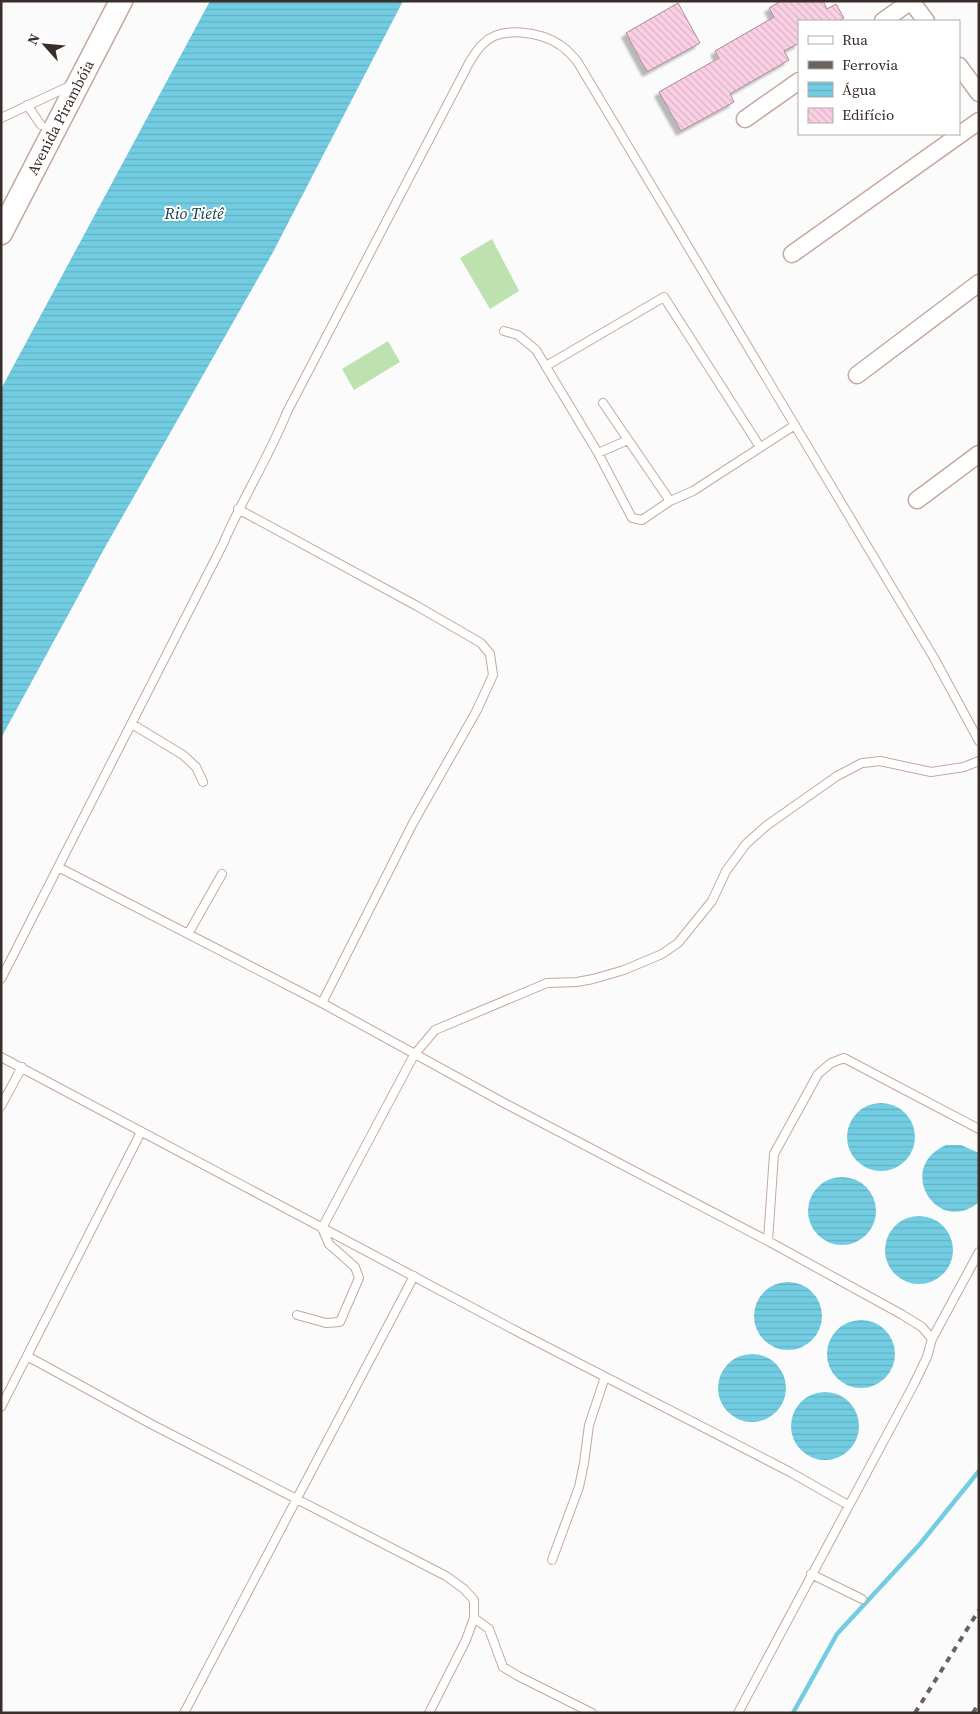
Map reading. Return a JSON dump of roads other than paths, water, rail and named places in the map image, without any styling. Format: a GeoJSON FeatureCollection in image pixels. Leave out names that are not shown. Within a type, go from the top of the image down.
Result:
{"type":"FeatureCollection","features":[{"type":"Feature","properties":{"kind":"main road","name":"Avenida Pirambóia"},"geometry":{"type":"LineString","coordinates":[[1,233],[121,1]]}},
{"type":"Feature","properties":{"kind":"main road"},"geometry":{"type":"LineString","coordinates":[[1,203],[41,125],[67,105]]}},
{"type":"Feature","properties":{"kind":"street"},"geometry":{"type":"LineString","coordinates":[[884,20],[911,1],[925,20]]}},
{"type":"Feature","properties":{"kind":"street"},"geometry":{"type":"LineString","coordinates":[[960,67],[979,93]]}},
{"type":"Feature","properties":{"kind":"street"},"geometry":{"type":"LineString","coordinates":[[745,119],[798,82]]}},
{"type":"Feature","properties":{"kind":"street"},"geometry":{"type":"LineString","coordinates":[[960,135],[979,121]]}},
{"type":"Feature","properties":{"kind":"street"},"geometry":{"type":"LineString","coordinates":[[792,254],[959,135]]}},
{"type":"Feature","properties":{"kind":"street"},"geometry":{"type":"LineString","coordinates":[[857,375],[979,284]]}},
{"type":"Feature","properties":{"kind":"street"},"geometry":{"type":"LineString","coordinates":[[917,500],[979,454]]}},
{"type":"Feature","properties":{"kind":"lane"},"geometry":{"type":"LineString","coordinates":[[1,979],[60,868],[224,544],[238,509],[274,446],[288,412],[469,63],[484,42],[501,35],[520,33],[545,38],[559,44],[577,61],[934,658],[979,741]]}},
{"type":"Feature","properties":{"kind":"lane"},"geometry":{"type":"LineString","coordinates":[[1,118],[80,82]]}},
{"type":"Feature","properties":{"kind":"lane"},"geometry":{"type":"LineString","coordinates":[[27,105],[41,125]]}},
{"type":"Feature","properties":{"kind":"lane"},"geometry":{"type":"LineString","coordinates":[[546,366],[664,297],[760,448]]}},
{"type":"Feature","properties":{"kind":"lane"},"geometry":{"type":"LineString","coordinates":[[504,332],[518,335],[536,350],[598,453],[632,518],[642,520],[670,501],[693,491],[795,425]]}},
{"type":"Feature","properties":{"kind":"lane"},"geometry":{"type":"LineString","coordinates":[[603,403],[670,501]]}},
{"type":"Feature","properties":{"kind":"lane"},"geometry":{"type":"LineString","coordinates":[[598,453],[628,440]]}},
{"type":"Feature","properties":{"kind":"lane"},"geometry":{"type":"LineString","coordinates":[[238,509],[481,643],[490,654],[494,675],[477,710],[412,823],[322,1003]]}},
{"type":"Feature","properties":{"kind":"lane"},"geometry":{"type":"LineString","coordinates":[[132,724],[183,755],[196,766],[203,782]]}},
{"type":"Feature","properties":{"kind":"lane"},"geometry":{"type":"LineString","coordinates":[[322,1228],[414,1055],[435,1030],[547,983],[593,979],[624,970],[662,954],[678,942],[712,901],[726,871],[746,844],[766,826],[837,776],[862,764],[880,761],[931,772],[964,767],[979,761]]}},
{"type":"Feature","properties":{"kind":"lane"},"geometry":{"type":"LineString","coordinates":[[60,868],[322,1003],[414,1055],[768,1240],[901,1314],[922,1327],[932,1339]]}},
{"type":"Feature","properties":{"kind":"lane"},"geometry":{"type":"LineString","coordinates":[[188,934],[222,874]]}},
{"type":"Feature","properties":{"kind":"lane"},"geometry":{"type":"LineString","coordinates":[[1,1057],[605,1377],[790,1472],[848,1505]]}},
{"type":"Feature","properties":{"kind":"lane"},"geometry":{"type":"LineString","coordinates":[[768,1240],[774,1154],[818,1074],[830,1062],[844,1058],[979,1129]]}},
{"type":"Feature","properties":{"kind":"lane"},"geometry":{"type":"LineString","coordinates":[[1,1106],[22,1067]]}},
{"type":"Feature","properties":{"kind":"lane"},"geometry":{"type":"LineString","coordinates":[[1,1407],[141,1132]]}},
{"type":"Feature","properties":{"kind":"lane"},"geometry":{"type":"LineString","coordinates":[[297,1315],[326,1323],[340,1322],[359,1278],[355,1266],[329,1244],[322,1228]]}},
{"type":"Feature","properties":{"kind":"lane"},"geometry":{"type":"LineString","coordinates":[[738,1713],[913,1386],[927,1357],[932,1339],[979,1252]]}},
{"type":"Feature","properties":{"kind":"lane"},"geometry":{"type":"LineString","coordinates":[[184,1713],[414,1276]]}},
{"type":"Feature","properties":{"kind":"lane"},"geometry":{"type":"LineString","coordinates":[[27,1356],[296,1500],[446,1576],[464,1589],[474,1600],[474,1618],[457,1660],[429,1713]]}},
{"type":"Feature","properties":{"kind":"lane"},"geometry":{"type":"LineString","coordinates":[[552,1560],[578,1487],[584,1463],[589,1425],[605,1377]]}},
{"type":"Feature","properties":{"kind":"lane"},"geometry":{"type":"LineString","coordinates":[[811,1574],[862,1599]]}},
{"type":"Feature","properties":{"kind":"lane"},"geometry":{"type":"LineString","coordinates":[[474,1618],[489,1629],[503,1666],[534,1685],[592,1713]]}},
{"type":"Feature","properties":{"kind":"water","name":"Rio Tietê"},"geometry":{"type":"Polygon","coordinates":[[[210,1],[403,1],[272,254],[104,549],[1,738],[1,389],[210,1]]]}},
{"type":"Feature","properties":{"kind":"water"},"geometry":{"type":"Polygon","coordinates":[[[881,1103],[894,1106],[905,1113],[912,1124],[915,1137],[912,1150],[905,1161],[894,1168],[881,1171],[868,1168],[857,1161],[850,1150],[847,1137],[850,1124],[857,1113],[868,1106],[881,1103]]]}},
{"type":"Feature","properties":{"kind":"water"},"geometry":{"type":"Polygon","coordinates":[[[946,1145],[961,1145],[979,1153],[979,1202],[964,1211],[949,1211],[937,1205],[928,1195],[923,1182],[923,1169],[931,1155],[946,1145]]]}},
{"type":"Feature","properties":{"kind":"water"},"geometry":{"type":"Polygon","coordinates":[[[842,1177],[855,1180],[866,1187],[873,1198],[876,1211],[873,1224],[866,1235],[855,1242],[842,1245],[829,1242],[818,1235],[811,1224],[808,1211],[811,1198],[818,1187],[829,1180],[842,1177]]]}},
{"type":"Feature","properties":{"kind":"water"},"geometry":{"type":"Polygon","coordinates":[[[919,1216],[932,1219],[943,1226],[950,1237],[953,1250],[950,1263],[943,1274],[932,1281],[919,1284],[906,1281],[895,1274],[888,1263],[885,1250],[888,1237],[895,1226],[906,1219],[919,1216]]]}},
{"type":"Feature","properties":{"kind":"water"},"geometry":{"type":"Polygon","coordinates":[[[788,1282],[801,1285],[812,1292],[819,1303],[822,1316],[819,1329],[812,1340],[801,1347],[788,1350],[775,1347],[764,1340],[757,1329],[754,1316],[757,1303],[764,1292],[775,1285],[788,1282]]]}},
{"type":"Feature","properties":{"kind":"water"},"geometry":{"type":"Polygon","coordinates":[[[861,1320],[874,1323],[885,1330],[892,1341],[895,1354],[892,1367],[885,1378],[874,1385],[861,1388],[848,1385],[837,1378],[830,1367],[827,1354],[830,1341],[837,1330],[848,1323],[861,1320]]]}},
{"type":"Feature","properties":{"kind":"water"},"geometry":{"type":"Polygon","coordinates":[[[752,1354],[765,1357],[776,1364],[783,1375],[786,1388],[783,1401],[776,1412],[765,1419],[752,1422],[739,1419],[728,1412],[721,1401],[718,1388],[721,1375],[728,1364],[739,1357],[752,1354]]]}},
{"type":"Feature","properties":{"kind":"water"},"geometry":{"type":"Polygon","coordinates":[[[825,1392],[838,1395],[849,1402],[856,1413],[859,1426],[856,1439],[849,1450],[838,1457],[825,1460],[812,1457],[801,1450],[794,1439],[791,1426],[794,1413],[801,1402],[812,1395],[825,1392]]]}},
{"type":"Feature","properties":{"kind":"waterway"},"geometry":{"type":"LineString","coordinates":[[793,1713],[837,1634],[920,1544],[979,1471]]}},
{"type":"Feature","properties":{"kind":"railway"},"geometry":{"type":"LineString","coordinates":[[915,1713],[979,1610]]}},
{"type":"Feature","properties":{"kind":"railway"},"geometry":{"type":"LineString","coordinates":[[973,1713],[979,1703]]}}]}
